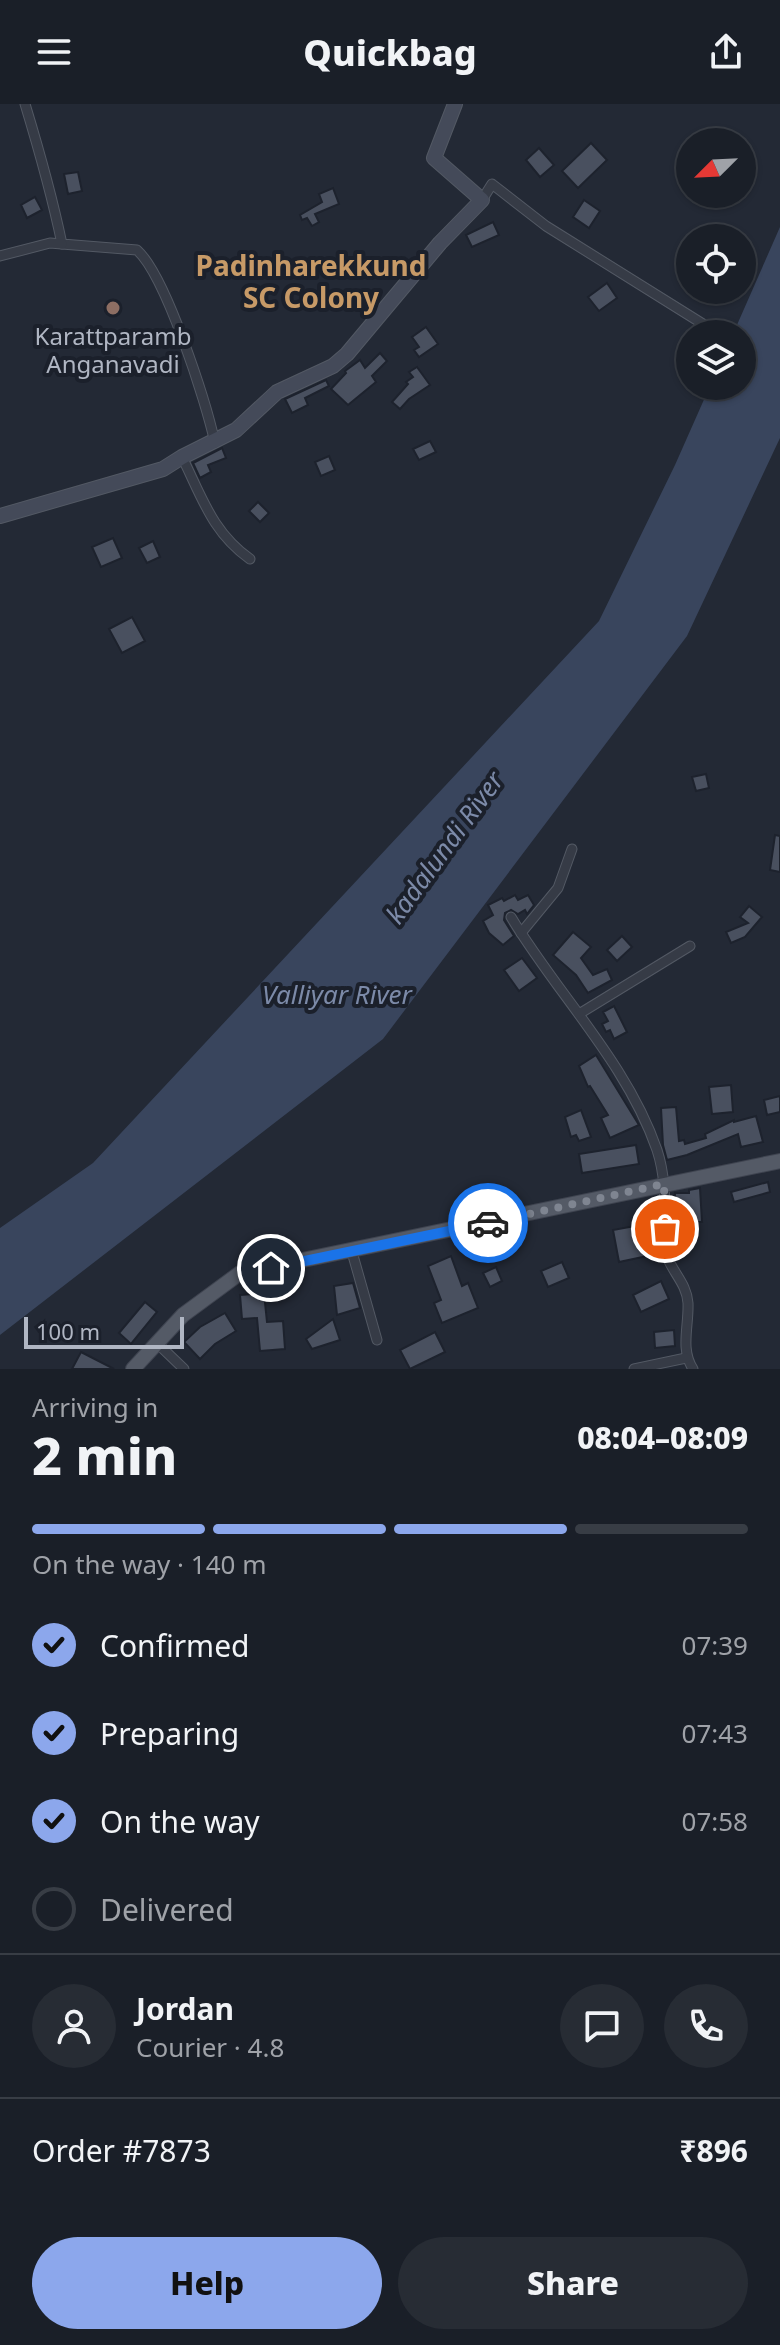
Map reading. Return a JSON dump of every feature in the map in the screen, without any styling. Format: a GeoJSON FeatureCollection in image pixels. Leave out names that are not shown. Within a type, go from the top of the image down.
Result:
{"type":"FeatureCollection","features":[{"type":"Feature","properties":{"kind":"main road"},"geometry":{"type":"LineString","coordinates":[[0,516],[163,469],[236,430],[277,392],[333,366],[347,354],[440,243],[482,200],[434,158],[455,104]]}},
{"type":"Feature","properties":{"kind":"main road"},"geometry":{"type":"LineString","coordinates":[[133,1369],[183,1315],[240,1273],[780,1161]]}},
{"type":"Feature","properties":{"kind":"street"},"geometry":{"type":"LineString","coordinates":[[25,104],[46,174],[62,244]]}},
{"type":"Feature","properties":{"kind":"street"},"geometry":{"type":"LineString","coordinates":[[482,200],[492,184],[546,226],[697,320]]}},
{"type":"Feature","properties":{"kind":"street"},"geometry":{"type":"LineString","coordinates":[[0,256],[50,243],[137,250],[160,289],[186,349],[215,443]]}},
{"type":"Feature","properties":{"kind":"street"},"geometry":{"type":"LineString","coordinates":[[182,457],[220,533],[250,559]]}},
{"type":"Feature","properties":{"kind":"street"},"geometry":{"type":"LineString","coordinates":[[521,933],[558,888],[572,849]]}},
{"type":"Feature","properties":{"kind":"street"},"geometry":{"type":"LineString","coordinates":[[511,917],[633,1097],[657,1151],[664,1184],[665,1252],[686,1288],[686,1358],[693,1369]]}},
{"type":"Feature","properties":{"kind":"street"},"geometry":{"type":"LineString","coordinates":[[579,1014],[690,946]]}},
{"type":"Feature","properties":{"kind":"street"},"geometry":{"type":"LineString","coordinates":[[352,1252],[377,1340]]}},
{"type":"Feature","properties":{"kind":"street"},"geometry":{"type":"LineString","coordinates":[[157,1343],[184,1369]]}},
{"type":"Feature","properties":{"kind":"street"},"geometry":{"type":"LineString","coordinates":[[634,1369],[686,1358]]}},
{"type":"Feature","properties":{"kind":"water","name":"Valliyar River"},"geometry":{"type":"Polygon","coordinates":[[[780,227],[780,438],[687,636],[383,1039],[0,1335],[0,1228],[93,1163],[599,621],[704,400],[756,400],[756,320],[739,320],[746,304],[756,304],[756,282],[780,227]]]}},
{"type":"Feature","properties":{"kind":"building"},"geometry":{"type":"Polygon","coordinates":[[[591,143],[607,160],[578,188],[562,171],[591,143]]]}},
{"type":"Feature","properties":{"kind":"building"},"geometry":{"type":"Polygon","coordinates":[[[539,148],[554,165],[540,177],[526,160],[539,148]]]}},
{"type":"Feature","properties":{"kind":"building"},"geometry":{"type":"Polygon","coordinates":[[[78,172],[82,191],[68,194],[64,174],[78,172]]]}},
{"type":"Feature","properties":{"kind":"building"},"geometry":{"type":"Polygon","coordinates":[[[333,188],[339,204],[315,214],[319,222],[312,226],[307,218],[302,220],[300,215],[322,202],[319,194],[333,188]]]}},
{"type":"Feature","properties":{"kind":"building"},"geometry":{"type":"Polygon","coordinates":[[[35,197],[42,210],[27,218],[21,205],[35,197]]]}},
{"type":"Feature","properties":{"kind":"building"},"geometry":{"type":"Polygon","coordinates":[[[584,200],[600,211],[589,228],[573,217],[584,200]]]}},
{"type":"Feature","properties":{"kind":"building"},"geometry":{"type":"Polygon","coordinates":[[[493,222],[499,235],[472,247],[466,235],[493,222]]]}},
{"type":"Feature","properties":{"kind":"building"},"geometry":{"type":"Polygon","coordinates":[[[607,283],[617,298],[599,311],[588,297],[607,283]]]}},
{"type":"Feature","properties":{"kind":"building"},"geometry":{"type":"Polygon","coordinates":[[[426,327],[438,344],[419,357],[414,350],[419,347],[412,337],[426,327]]]}},
{"type":"Feature","properties":{"kind":"building"},"geometry":{"type":"Polygon","coordinates":[[[380,353],[387,361],[372,376],[376,382],[348,405],[331,389],[345,371],[360,360],[365,368],[380,353]]]}},
{"type":"Feature","properties":{"kind":"building"},"geometry":{"type":"Polygon","coordinates":[[[417,367],[430,385],[400,409],[392,402],[413,377],[409,372],[417,367]]]}},
{"type":"Feature","properties":{"kind":"building"},"geometry":{"type":"Polygon","coordinates":[[[326,380],[329,386],[305,398],[308,405],[292,413],[285,399],[326,380]]]}},
{"type":"Feature","properties":{"kind":"building"},"geometry":{"type":"Polygon","coordinates":[[[430,441],[436,452],[419,460],[413,449],[430,441]]]}},
{"type":"Feature","properties":{"kind":"building"},"geometry":{"type":"Polygon","coordinates":[[[222,448],[226,458],[208,465],[211,472],[200,478],[193,463],[222,448]]]}},
{"type":"Feature","properties":{"kind":"building"},"geometry":{"type":"Polygon","coordinates":[[[329,456],[335,470],[321,476],[315,462],[329,456]]]}},
{"type":"Feature","properties":{"kind":"building"},"geometry":{"type":"Polygon","coordinates":[[[258,502],[269,513],[260,522],[249,511],[258,502]]]}},
{"type":"Feature","properties":{"kind":"building"},"geometry":{"type":"Polygon","coordinates":[[[113,538],[122,558],[101,567],[92,547],[113,538]]]}},
{"type":"Feature","properties":{"kind":"building"},"geometry":{"type":"Polygon","coordinates":[[[153,541],[160,557],[147,563],[139,548],[153,541]]]}},
{"type":"Feature","properties":{"kind":"building"},"geometry":{"type":"Polygon","coordinates":[[[132,617],[145,641],[122,653],[109,629],[132,617]]]}},
{"type":"Feature","properties":{"kind":"building"},"geometry":{"type":"Polygon","coordinates":[[[706,774],[709,788],[696,791],[692,777],[706,774]]]}},
{"type":"Feature","properties":{"kind":"building"},"geometry":{"type":"Polygon","coordinates":[[[775,835],[780,836],[780,872],[770,870],[775,835]]]}},
{"type":"Feature","properties":{"kind":"building"},"geometry":{"type":"Polygon","coordinates":[[[515,895],[518,900],[528,895],[534,905],[527,914],[525,910],[518,914],[511,910],[505,913],[504,920],[514,936],[503,945],[489,933],[483,921],[493,915],[488,905],[515,895]]]}},
{"type":"Feature","properties":{"kind":"building"},"geometry":{"type":"Polygon","coordinates":[[[749,906],[762,917],[745,937],[731,943],[726,932],[748,923],[740,917],[749,906]]]}},
{"type":"Feature","properties":{"kind":"building"},"geometry":{"type":"Polygon","coordinates":[[[573,932],[591,947],[581,958],[593,975],[607,969],[612,980],[588,993],[576,975],[553,955],[573,932]]]}},
{"type":"Feature","properties":{"kind":"building"},"geometry":{"type":"Polygon","coordinates":[[[622,936],[632,947],[617,961],[607,950],[622,936]]]}},
{"type":"Feature","properties":{"kind":"building"},"geometry":{"type":"Polygon","coordinates":[[[522,958],[537,978],[519,991],[504,970],[522,958]]]}},
{"type":"Feature","properties":{"kind":"building"},"geometry":{"type":"Polygon","coordinates":[[[614,1006],[627,1032],[614,1039],[610,1030],[606,1032],[602,1024],[608,1021],[603,1012],[614,1006]]]}},
{"type":"Feature","properties":{"kind":"building"},"geometry":{"type":"Polygon","coordinates":[[[596,1055],[639,1125],[610,1138],[601,1118],[608,1115],[588,1087],[579,1066],[596,1055]]]}},
{"type":"Feature","properties":{"kind":"building"},"geometry":{"type":"Polygon","coordinates":[[[731,1085],[733,1112],[712,1114],[709,1087],[731,1085]]]}},
{"type":"Feature","properties":{"kind":"building"},"geometry":{"type":"Polygon","coordinates":[[[780,1096],[780,1112],[767,1115],[764,1100],[780,1096]]]}},
{"type":"Feature","properties":{"kind":"building"},"geometry":{"type":"Polygon","coordinates":[[[676,1107],[679,1141],[684,1140],[685,1144],[706,1138],[705,1134],[734,1120],[756,1116],[763,1142],[741,1147],[738,1134],[667,1160],[661,1108],[676,1107]]]}},
{"type":"Feature","properties":{"kind":"building"},"geometry":{"type":"Polygon","coordinates":[[[581,1110],[591,1137],[579,1141],[576,1135],[571,1137],[565,1117],[581,1110]]]}},
{"type":"Feature","properties":{"kind":"building"},"geometry":{"type":"Polygon","coordinates":[[[636,1145],[639,1164],[582,1173],[579,1154],[636,1145]]]}},
{"type":"Feature","properties":{"kind":"building"},"geometry":{"type":"Polygon","coordinates":[[[768,1182],[770,1192],[734,1202],[731,1192],[768,1182]]]}},
{"type":"Feature","properties":{"kind":"building"},"geometry":{"type":"Polygon","coordinates":[[[700,1188],[702,1222],[692,1222],[691,1215],[674,1215],[675,1193],[689,1193],[689,1190],[700,1188]]]}},
{"type":"Feature","properties":{"kind":"building"},"geometry":{"type":"Polygon","coordinates":[[[651,1223],[657,1254],[619,1262],[613,1230],[651,1223]]]}},
{"type":"Feature","properties":{"kind":"building"},"geometry":{"type":"Polygon","coordinates":[[[451,1256],[462,1286],[468,1283],[478,1308],[442,1323],[434,1303],[441,1300],[428,1266],[451,1256]]]}},
{"type":"Feature","properties":{"kind":"building"},"geometry":{"type":"Polygon","coordinates":[[[562,1262],[569,1278],[548,1287],[541,1271],[562,1262]]]}},
{"type":"Feature","properties":{"kind":"building"},"geometry":{"type":"Polygon","coordinates":[[[496,1267],[502,1281],[490,1287],[483,1273],[496,1267]]]}},
{"type":"Feature","properties":{"kind":"building"},"geometry":{"type":"Polygon","coordinates":[[[661,1281],[669,1299],[641,1312],[633,1295],[661,1281]]]}},
{"type":"Feature","properties":{"kind":"building"},"geometry":{"type":"Polygon","coordinates":[[[353,1283],[360,1308],[337,1315],[334,1286],[353,1283]]]}},
{"type":"Feature","properties":{"kind":"building"},"geometry":{"type":"Polygon","coordinates":[[[264,1293],[267,1322],[283,1321],[285,1349],[260,1351],[257,1318],[242,1319],[240,1295],[264,1293]]]}},
{"type":"Feature","properties":{"kind":"building"},"geometry":{"type":"Polygon","coordinates":[[[145,1302],[157,1312],[131,1344],[119,1333],[145,1302]]]}},
{"type":"Feature","properties":{"kind":"building"},"geometry":{"type":"Polygon","coordinates":[[[225,1313],[236,1331],[215,1344],[200,1359],[184,1342],[200,1327],[225,1313]]]}},
{"type":"Feature","properties":{"kind":"building"},"geometry":{"type":"Polygon","coordinates":[[[333,1319],[340,1340],[312,1349],[306,1339],[333,1319]]]}},
{"type":"Feature","properties":{"kind":"building"},"geometry":{"type":"Polygon","coordinates":[[[674,1330],[675,1346],[655,1348],[654,1332],[674,1330]]]}},
{"type":"Feature","properties":{"kind":"building"},"geometry":{"type":"Polygon","coordinates":[[[435,1332],[445,1352],[410,1369],[400,1350],[435,1332]]]}},
{"type":"Feature","properties":{"kind":"building"},"geometry":{"type":"Polygon","coordinates":[[[81,1352],[114,1369],[72,1369],[81,1352]]]}},
{"type":"Feature","properties":{"kind":"way so far"},"geometry":{"type":"LineString","coordinates":[[488,1223],[664,1184],[665,1229]]}},
{"type":"Feature","properties":{"kind":"place","name":"Karattparamb Anganavadi"},"geometry":{"type":"Point","coordinates":[113,308]}},
{"type":"Feature","properties":{"kind":"district","name":"Padinharekkund SC Colony"},"geometry":{"type":"Point","coordinates":[311,281]}},
{"type":"Feature","properties":{"kind":"route"},"geometry":{"type":"LineString","coordinates":[[271,1268],[488,1223]]}},
{"type":"Feature","properties":{"kind":"water label","name":"kadalundi River"},"geometry":{"type":"Point","coordinates":[444,847]}}]}
